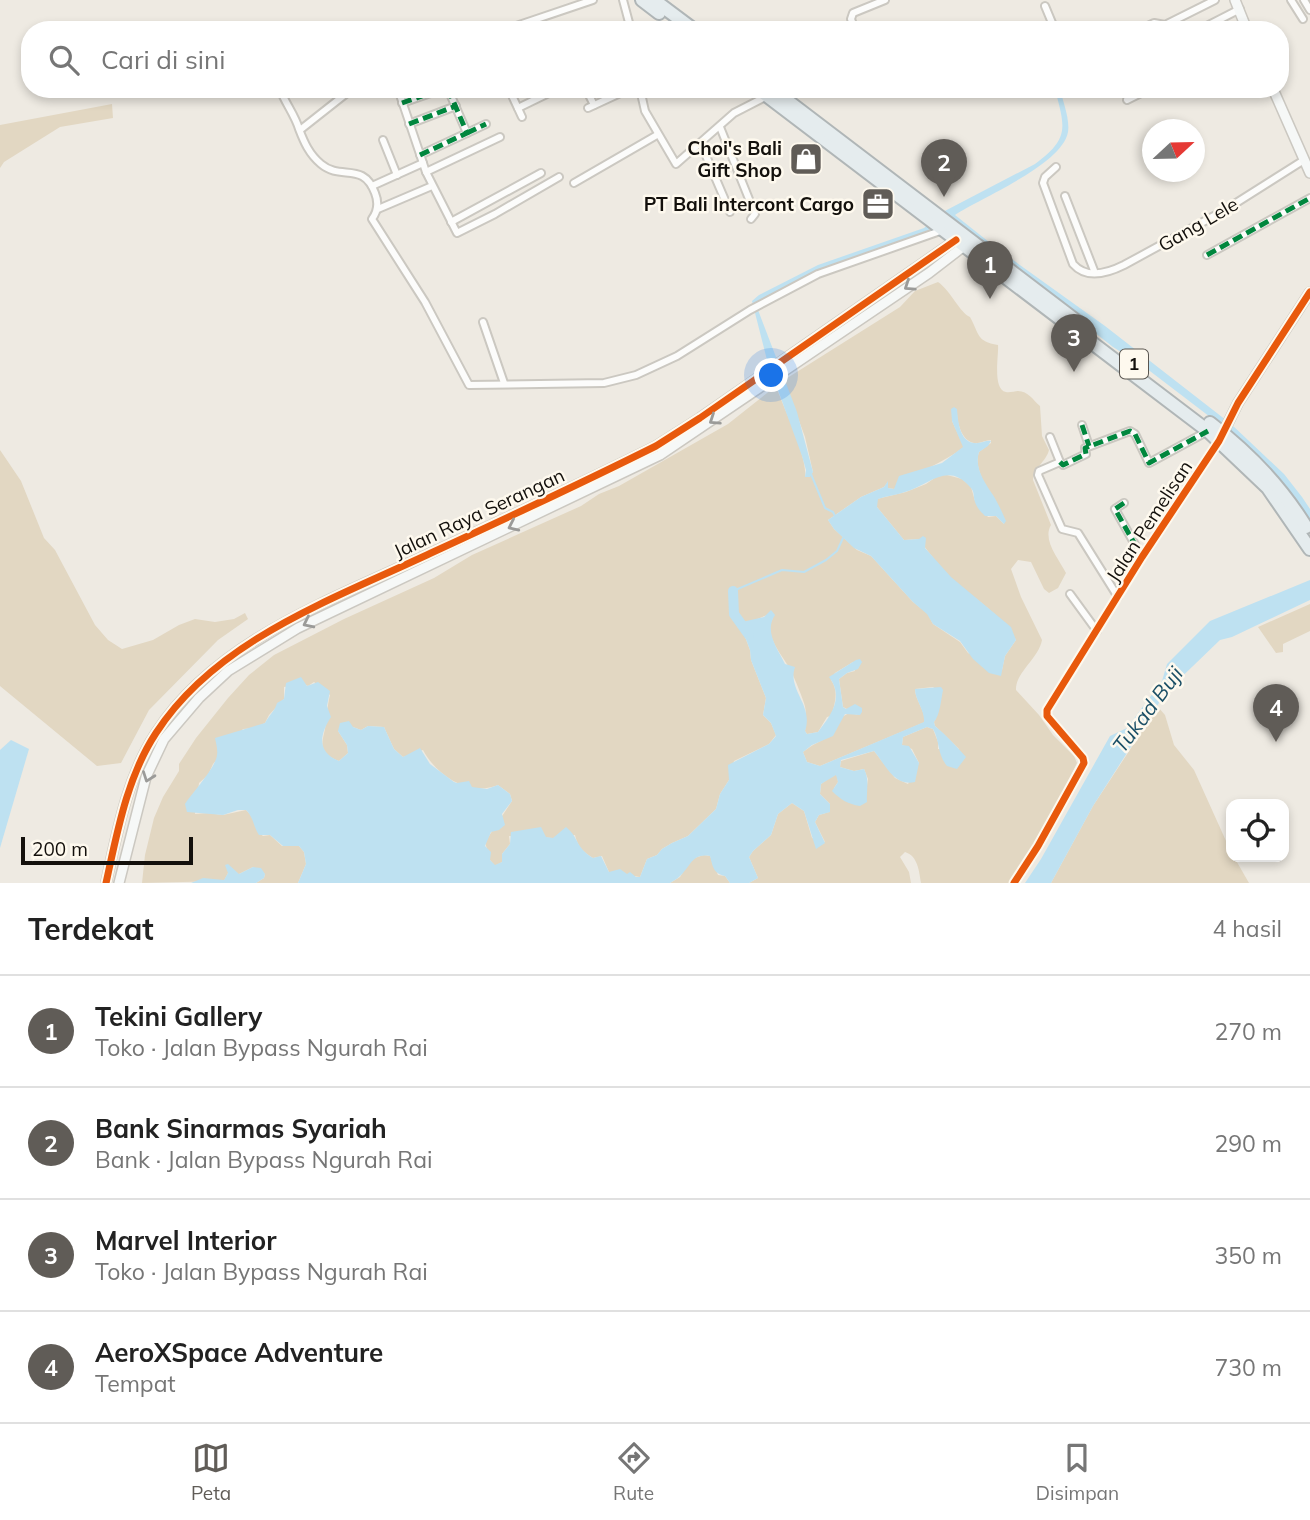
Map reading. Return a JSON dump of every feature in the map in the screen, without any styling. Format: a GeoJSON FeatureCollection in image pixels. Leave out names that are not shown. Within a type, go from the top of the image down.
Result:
{"type":"FeatureCollection","features":[{"type":"Feature","properties":{"kind":"highway"},"geometry":{"type":"LineString","coordinates":[[642,0],[675,21]]}},
{"type":"Feature","properties":{"kind":"highway"},"geometry":{"type":"LineString","coordinates":[[654,0],[678,21]]}},
{"type":"Feature","properties":{"kind":"highway","name":"1"},"geometry":{"type":"LineString","coordinates":[[779,98],[931,216],[960,243],[1021,284],[1208,431],[1222,434],[1268,488],[1310,549]]}},
{"type":"Feature","properties":{"kind":"highway","name":"1"},"geometry":{"type":"LineString","coordinates":[[943,227],[1222,434],[1273,482],[1291,503],[1310,534]]}},
{"type":"Feature","properties":{"kind":"street"},"geometry":{"type":"LineString","coordinates":[[531,21],[593,0]]}},
{"type":"Feature","properties":{"kind":"street"},"geometry":{"type":"LineString","coordinates":[[623,0],[629,21]]}},
{"type":"Feature","properties":{"kind":"street"},"geometry":{"type":"LineString","coordinates":[[852,21],[853,13],[885,0]]}},
{"type":"Feature","properties":{"kind":"street"},"geometry":{"type":"LineString","coordinates":[[1173,21],[1215,0]]}},
{"type":"Feature","properties":{"kind":"street"},"geometry":{"type":"LineString","coordinates":[[1291,0],[1303,19]]}},
{"type":"Feature","properties":{"kind":"street"},"geometry":{"type":"LineString","coordinates":[[1304,0],[1310,10]]}},
{"type":"Feature","properties":{"kind":"street"},"geometry":{"type":"LineString","coordinates":[[1212,21],[1237,3],[1244,21]]}},
{"type":"Feature","properties":{"kind":"street"},"geometry":{"type":"LineString","coordinates":[[1045,6],[1051,21]]}},
{"type":"Feature","properties":{"kind":"street"},"geometry":{"type":"LineString","coordinates":[[284,98],[306,148],[322,165],[330,169],[359,174],[372,186],[378,209]]}},
{"type":"Feature","properties":{"kind":"street"},"geometry":{"type":"LineString","coordinates":[[300,130],[341,98]]}},
{"type":"Feature","properties":{"kind":"street"},"geometry":{"type":"LineString","coordinates":[[400,98],[426,172],[456,232],[463,231],[559,177]]}},
{"type":"Feature","properties":{"kind":"street"},"geometry":{"type":"LineString","coordinates":[[402,103],[416,98]]}},
{"type":"Feature","properties":{"kind":"street"},"geometry":{"type":"LineString","coordinates":[[452,98],[467,133]]}},
{"type":"Feature","properties":{"kind":"street"},"geometry":{"type":"LineString","coordinates":[[513,98],[523,117]]}},
{"type":"Feature","properties":{"kind":"street"},"geometry":{"type":"LineString","coordinates":[[518,108],[539,98]]}},
{"type":"Feature","properties":{"kind":"street"},"geometry":{"type":"LineString","coordinates":[[588,98],[591,107],[610,98]]}},
{"type":"Feature","properties":{"kind":"street"},"geometry":{"type":"LineString","coordinates":[[642,98],[645,111],[657,135],[676,164],[734,113],[759,98]]}},
{"type":"Feature","properties":{"kind":"street"},"geometry":{"type":"LineString","coordinates":[[1127,100],[1131,98]]}},
{"type":"Feature","properties":{"kind":"street"},"geometry":{"type":"LineString","coordinates":[[1277,98],[1310,173]]}},
{"type":"Feature","properties":{"kind":"street"},"geometry":{"type":"LineString","coordinates":[[409,124],[456,106]]}},
{"type":"Feature","properties":{"kind":"street"},"geometry":{"type":"LineString","coordinates":[[420,155],[486,124]]}},
{"type":"Feature","properties":{"kind":"street"},"geometry":{"type":"LineString","coordinates":[[720,127],[755,214],[751,219]]}},
{"type":"Feature","properties":{"kind":"street"},"geometry":{"type":"LineString","coordinates":[[574,183],[657,135]]}},
{"type":"Feature","properties":{"kind":"street"},"geometry":{"type":"LineString","coordinates":[[426,172],[500,137]]}},
{"type":"Feature","properties":{"kind":"street"},"geometry":{"type":"LineString","coordinates":[[383,140],[397,175]]}},
{"type":"Feature","properties":{"kind":"street"},"geometry":{"type":"LineString","coordinates":[[701,144],[730,212]]}},
{"type":"Feature","properties":{"kind":"street","name":"Gang Lele"},"geometry":{"type":"LineString","coordinates":[[1091,273],[1108,272],[1124,265],[1225,210],[1304,160]]}},
{"type":"Feature","properties":{"kind":"street"},"geometry":{"type":"LineString","coordinates":[[372,186],[423,163]]}},
{"type":"Feature","properties":{"kind":"street"},"geometry":{"type":"LineString","coordinates":[[1056,167],[1045,177],[1043,183],[1073,264],[1081,271],[1091,273],[1065,196]]}},
{"type":"Feature","properties":{"kind":"street"},"geometry":{"type":"LineString","coordinates":[[451,222],[541,173]]}},
{"type":"Feature","properties":{"kind":"street"},"geometry":{"type":"LineString","coordinates":[[432,186],[378,209],[372,219],[425,302],[469,385],[580,385],[616,381],[677,356],[752,309],[818,274],[943,227]]}},
{"type":"Feature","properties":{"kind":"street"},"geometry":{"type":"LineString","coordinates":[[1207,256],[1310,198]]}},
{"type":"Feature","properties":{"kind":"street","name":"Jalan Raya Serangan"},"geometry":{"type":"LineString","coordinates":[[106,883],[119,824],[136,774],[156,733],[190,692],[222,662],[274,630],[346,599],[656,446],[929,273],[960,243]]}},
{"type":"Feature","properties":{"kind":"street","name":"Jalan Pemelisan"},"geometry":{"type":"LineString","coordinates":[[1014,883],[1038,846],[1084,760],[1047,716],[1046,710],[1310,292]]}},
{"type":"Feature","properties":{"kind":"street"},"geometry":{"type":"LineString","coordinates":[[483,321],[505,383]]}},
{"type":"Feature","properties":{"kind":"street"},"geometry":{"type":"LineString","coordinates":[[1082,425],[1089,446]]}},
{"type":"Feature","properties":{"kind":"street"},"geometry":{"type":"LineString","coordinates":[[1118,597],[1078,533],[1062,528],[1038,473],[1060,462],[1064,464],[1085,455],[1084,449],[1089,446],[1132,431],[1149,463],[1208,431]]}},
{"type":"Feature","properties":{"kind":"street"},"geometry":{"type":"LineString","coordinates":[[1050,437],[1060,462]]}},
{"type":"Feature","properties":{"kind":"street"},"geometry":{"type":"LineString","coordinates":[[1124,503],[1115,509],[1142,557]]}},
{"type":"Feature","properties":{"kind":"street"},"geometry":{"type":"LineString","coordinates":[[1070,594],[1097,631]]}},
{"type":"Feature","properties":{"kind":"street","name":"Jalan Raya Serangan"},"geometry":{"type":"LineString","coordinates":[[119,883],[146,777],[164,739],[177,722],[198,698],[228,671],[346,599]]}},
{"type":"Feature","properties":{"kind":"shaded area"},"geometry":{"type":"Polygon","coordinates":[[[112,104],[113,118],[60,127],[4,162],[0,168],[0,125],[112,104]]]}},
{"type":"Feature","properties":{"kind":"shaded area"},"geometry":{"type":"Polygon","coordinates":[[[938,282],[970,317],[982,339],[998,345],[999,385],[1006,392],[1025,392],[1040,406],[1042,436],[1049,450],[1033,480],[1051,525],[1050,543],[1066,573],[1058,588],[1049,593],[1044,589],[1031,562],[1018,560],[1011,569],[1042,640],[1037,653],[1019,678],[1016,690],[1074,756],[1077,763],[1048,822],[1009,883],[921,883],[915,860],[905,852],[900,857],[909,872],[911,883],[749,883],[758,878],[749,857],[771,835],[778,814],[792,803],[804,811],[812,838],[825,842],[815,822],[819,815],[829,812],[830,804],[820,794],[821,784],[837,775],[838,782],[834,788],[866,791],[868,779],[864,769],[854,771],[840,767],[841,761],[874,751],[895,778],[908,784],[919,763],[912,749],[902,745],[903,737],[927,727],[933,729],[938,749],[959,749],[935,726],[942,694],[933,687],[915,689],[925,722],[820,766],[807,762],[803,752],[830,735],[842,717],[849,713],[859,715],[843,707],[839,679],[855,671],[853,662],[835,673],[831,680],[836,693],[831,716],[827,717],[818,732],[807,734],[804,703],[792,673],[772,639],[770,625],[773,618],[767,615],[741,626],[766,698],[763,715],[771,723],[776,735],[769,744],[734,761],[716,809],[688,836],[647,859],[640,877],[609,872],[602,856],[593,858],[586,853],[579,846],[575,835],[553,838],[509,836],[510,844],[502,854],[502,862],[495,866],[490,860],[485,842],[512,801],[510,794],[498,785],[476,788],[455,782],[437,768],[423,750],[403,757],[394,749],[384,727],[368,726],[361,730],[353,727],[338,731],[347,745],[348,753],[339,761],[332,758],[325,752],[322,744],[330,695],[314,682],[308,686],[304,684],[284,687],[284,699],[265,723],[243,729],[199,783],[195,814],[223,815],[246,810],[263,836],[270,835],[282,846],[299,846],[304,852],[306,864],[298,883],[256,883],[264,878],[265,874],[253,867],[239,874],[228,873],[224,881],[142,883],[145,855],[154,818],[179,771],[179,764],[228,698],[249,675],[274,655],[434,578],[472,555],[619,486],[728,424],[776,386],[803,457],[805,477],[813,472],[805,437],[784,380],[900,307],[915,291],[938,282]],[[957,413],[952,421],[964,447],[894,489],[888,488],[887,483],[828,520],[857,550],[871,556],[913,602],[928,614],[933,624],[960,642],[968,653],[1002,670],[1005,656],[1016,640],[1010,630],[950,577],[919,539],[904,540],[877,507],[877,499],[906,492],[939,475],[947,475],[962,479],[971,487],[975,501],[988,517],[996,516],[1004,524],[979,469],[979,452],[991,443],[991,440],[970,442],[961,431],[957,413]]]}},
{"type":"Feature","properties":{"kind":"shaded area"},"geometry":{"type":"Polygon","coordinates":[[[0,450],[21,481],[44,538],[55,550],[95,625],[108,640],[122,649],[153,640],[195,619],[215,622],[234,619],[245,613],[248,619],[218,640],[149,710],[121,763],[97,766],[0,686],[0,450]]]}},
{"type":"Feature","properties":{"kind":"shaded area"},"geometry":{"type":"Polygon","coordinates":[[[1310,604],[1310,631],[1283,644],[1283,652],[1276,653],[1258,627],[1310,604]]]}},
{"type":"Feature","properties":{"kind":"shaded area"},"geometry":{"type":"Polygon","coordinates":[[[1158,707],[1165,715],[1174,745],[1194,770],[1226,841],[1226,862],[1237,862],[1249,883],[1051,883],[1093,806],[1158,707]]]}},
{"type":"Feature","properties":{"kind":"shaded area"},"geometry":{"type":"Polygon","coordinates":[[[710,856],[718,875],[725,876],[730,883],[670,883],[680,877],[691,859],[710,856]]]}},
{"type":"Feature","properties":{"kind":"water"},"geometry":{"type":"Polygon","coordinates":[[[1057,98],[1063,98],[1068,132],[1063,144],[1052,156],[1019,179],[955,215],[1231,424],[1284,474],[1310,509],[1310,522],[1275,475],[1235,436],[1142,365],[1113,347],[949,218],[912,238],[822,271],[758,305],[797,412],[813,472],[810,477],[805,477],[802,456],[767,360],[752,301],[818,265],[924,228],[941,213],[1035,164],[1059,139],[1062,131],[1057,98]]]}},
{"type":"Feature","properties":{"kind":"water"},"geometry":{"type":"Polygon","coordinates":[[[951,409],[957,409],[960,429],[965,438],[974,443],[991,441],[979,452],[978,464],[1006,521],[1004,524],[996,516],[985,516],[976,504],[972,489],[962,479],[954,476],[938,477],[914,489],[878,499],[877,507],[904,540],[919,539],[923,536],[926,538],[925,548],[951,577],[1011,627],[1016,640],[1005,656],[1001,676],[989,673],[973,659],[960,641],[933,624],[927,614],[871,556],[854,548],[828,520],[861,497],[884,487],[888,481],[888,488],[894,489],[899,476],[942,463],[963,447],[952,421],[951,409]]]}},
{"type":"Feature","properties":{"kind":"water","name":"Tukad Buji"},"geometry":{"type":"Polygon","coordinates":[[[1310,580],[1310,600],[1232,637],[1220,640],[1166,692],[1093,806],[1051,883],[1025,883],[1110,736],[1127,728],[1162,681],[1167,664],[1210,621],[1310,580]]]}},
{"type":"Feature","properties":{"kind":"water"},"geometry":{"type":"Polygon","coordinates":[[[771,610],[775,615],[771,633],[775,646],[785,664],[795,667],[794,683],[804,705],[807,734],[818,732],[834,706],[836,692],[829,677],[856,660],[860,659],[862,662],[858,669],[839,679],[843,707],[846,709],[855,704],[862,708],[862,712],[860,715],[845,714],[833,736],[803,752],[807,762],[820,766],[924,722],[915,689],[941,687],[943,690],[935,726],[966,757],[957,769],[947,766],[933,729],[927,727],[903,737],[902,745],[909,746],[919,763],[915,782],[908,783],[896,778],[874,751],[841,760],[840,767],[854,771],[864,769],[867,802],[856,805],[835,794],[832,791],[838,782],[836,775],[821,784],[820,794],[830,804],[830,812],[819,815],[815,822],[825,843],[816,849],[804,811],[792,803],[778,814],[771,835],[749,857],[758,878],[749,883],[730,883],[716,871],[710,856],[704,856],[695,859],[670,883],[298,883],[306,864],[304,852],[299,846],[283,846],[270,835],[259,835],[246,810],[223,815],[187,812],[185,804],[216,760],[215,738],[265,723],[277,703],[284,699],[286,683],[301,677],[307,686],[318,682],[330,691],[327,706],[331,717],[324,730],[322,742],[326,753],[339,761],[348,753],[347,745],[338,731],[340,723],[349,721],[353,727],[361,730],[368,726],[384,727],[394,749],[403,757],[420,748],[430,764],[454,782],[469,781],[472,787],[487,789],[498,785],[510,794],[512,801],[502,814],[505,825],[491,832],[485,846],[491,852],[490,860],[495,865],[502,862],[502,854],[510,844],[511,832],[541,827],[546,837],[553,838],[566,827],[587,854],[593,858],[601,856],[609,872],[620,869],[640,877],[647,859],[688,836],[716,809],[720,794],[729,780],[728,765],[769,744],[776,736],[771,723],[763,715],[766,698],[741,626],[742,622],[764,617],[771,610]]]}},
{"type":"Feature","properties":{"kind":"water"},"geometry":{"type":"Polygon","coordinates":[[[11,740],[29,749],[0,848],[0,750],[11,740]]]}},
{"type":"Feature","properties":{"kind":"water"},"geometry":{"type":"Polygon","coordinates":[[[228,864],[239,874],[253,867],[261,868],[265,874],[264,878],[256,883],[191,883],[203,878],[224,880],[228,873],[225,865],[228,864]]]}},
{"type":"Feature","properties":{"kind":"waterway"},"geometry":{"type":"LineString","coordinates":[[811,474],[825,508],[835,516]]}},
{"type":"Feature","properties":{"kind":"waterway"},"geometry":{"type":"LineString","coordinates":[[733,591],[782,570],[804,572],[837,551],[843,538]]}},
{"type":"Feature","properties":{"kind":"waterway"},"geometry":{"type":"LineString","coordinates":[[733,591],[734,614],[749,635]]}},
{"type":"Feature","properties":{"kind":"marked path"},"geometry":{"type":"LineString","coordinates":[[402,103],[416,98]]}},
{"type":"Feature","properties":{"kind":"marked path"},"geometry":{"type":"LineString","coordinates":[[420,155],[467,133],[452,98]]}},
{"type":"Feature","properties":{"kind":"marked path"},"geometry":{"type":"LineString","coordinates":[[409,124],[456,106]]}},
{"type":"Feature","properties":{"kind":"marked path"},"geometry":{"type":"LineString","coordinates":[[467,133],[486,124]]}},
{"type":"Feature","properties":{"kind":"marked path"},"geometry":{"type":"LineString","coordinates":[[1207,255],[1310,198]]}},
{"type":"Feature","properties":{"kind":"marked path"},"geometry":{"type":"LineString","coordinates":[[1082,425],[1089,446]]}},
{"type":"Feature","properties":{"kind":"marked path"},"geometry":{"type":"LineString","coordinates":[[1060,462],[1063,465],[1086,454],[1085,448],[1130,431],[1135,434],[1149,463],[1208,431]]}},
{"type":"Feature","properties":{"kind":"marked path"},"geometry":{"type":"LineString","coordinates":[[1124,503],[1115,509],[1142,557]]}},
{"type":"Feature","properties":{"kind":"cycle path"},"geometry":{"type":"LineString","coordinates":[[106,883],[124,806],[146,750],[181,700],[211,672],[244,647],[317,605],[516,514],[656,446],[956,240]]}},
{"type":"Feature","properties":{"kind":"cycle path"},"geometry":{"type":"LineString","coordinates":[[1014,883],[1084,763],[1083,758],[1047,716],[1047,710],[1142,557],[1219,441],[1238,403],[1310,292]]}},
{"type":"Feature","properties":{"kind":"place","name":"Choi's Bali Gift Shop"},"geometry":{"type":"Point","coordinates":[806,159]}},
{"type":"Feature","properties":{"kind":"place","name":"Bank Sinarmas Syariah"},"geometry":{"type":"Point","coordinates":[944,197]}},
{"type":"Feature","properties":{"kind":"place","name":"PT Bali Intercont Cargo"},"geometry":{"type":"Point","coordinates":[878,204]}},
{"type":"Feature","properties":{"kind":"place","name":"Tekini Gallery"},"geometry":{"type":"Point","coordinates":[990,299]}},
{"type":"Feature","properties":{"kind":"place","name":"Marvel Interior"},"geometry":{"type":"Point","coordinates":[1074,372]}},
{"type":"Feature","properties":{"kind":"place","name":"AeroXSpace Adventure"},"geometry":{"type":"Point","coordinates":[1276,742]}}]}
